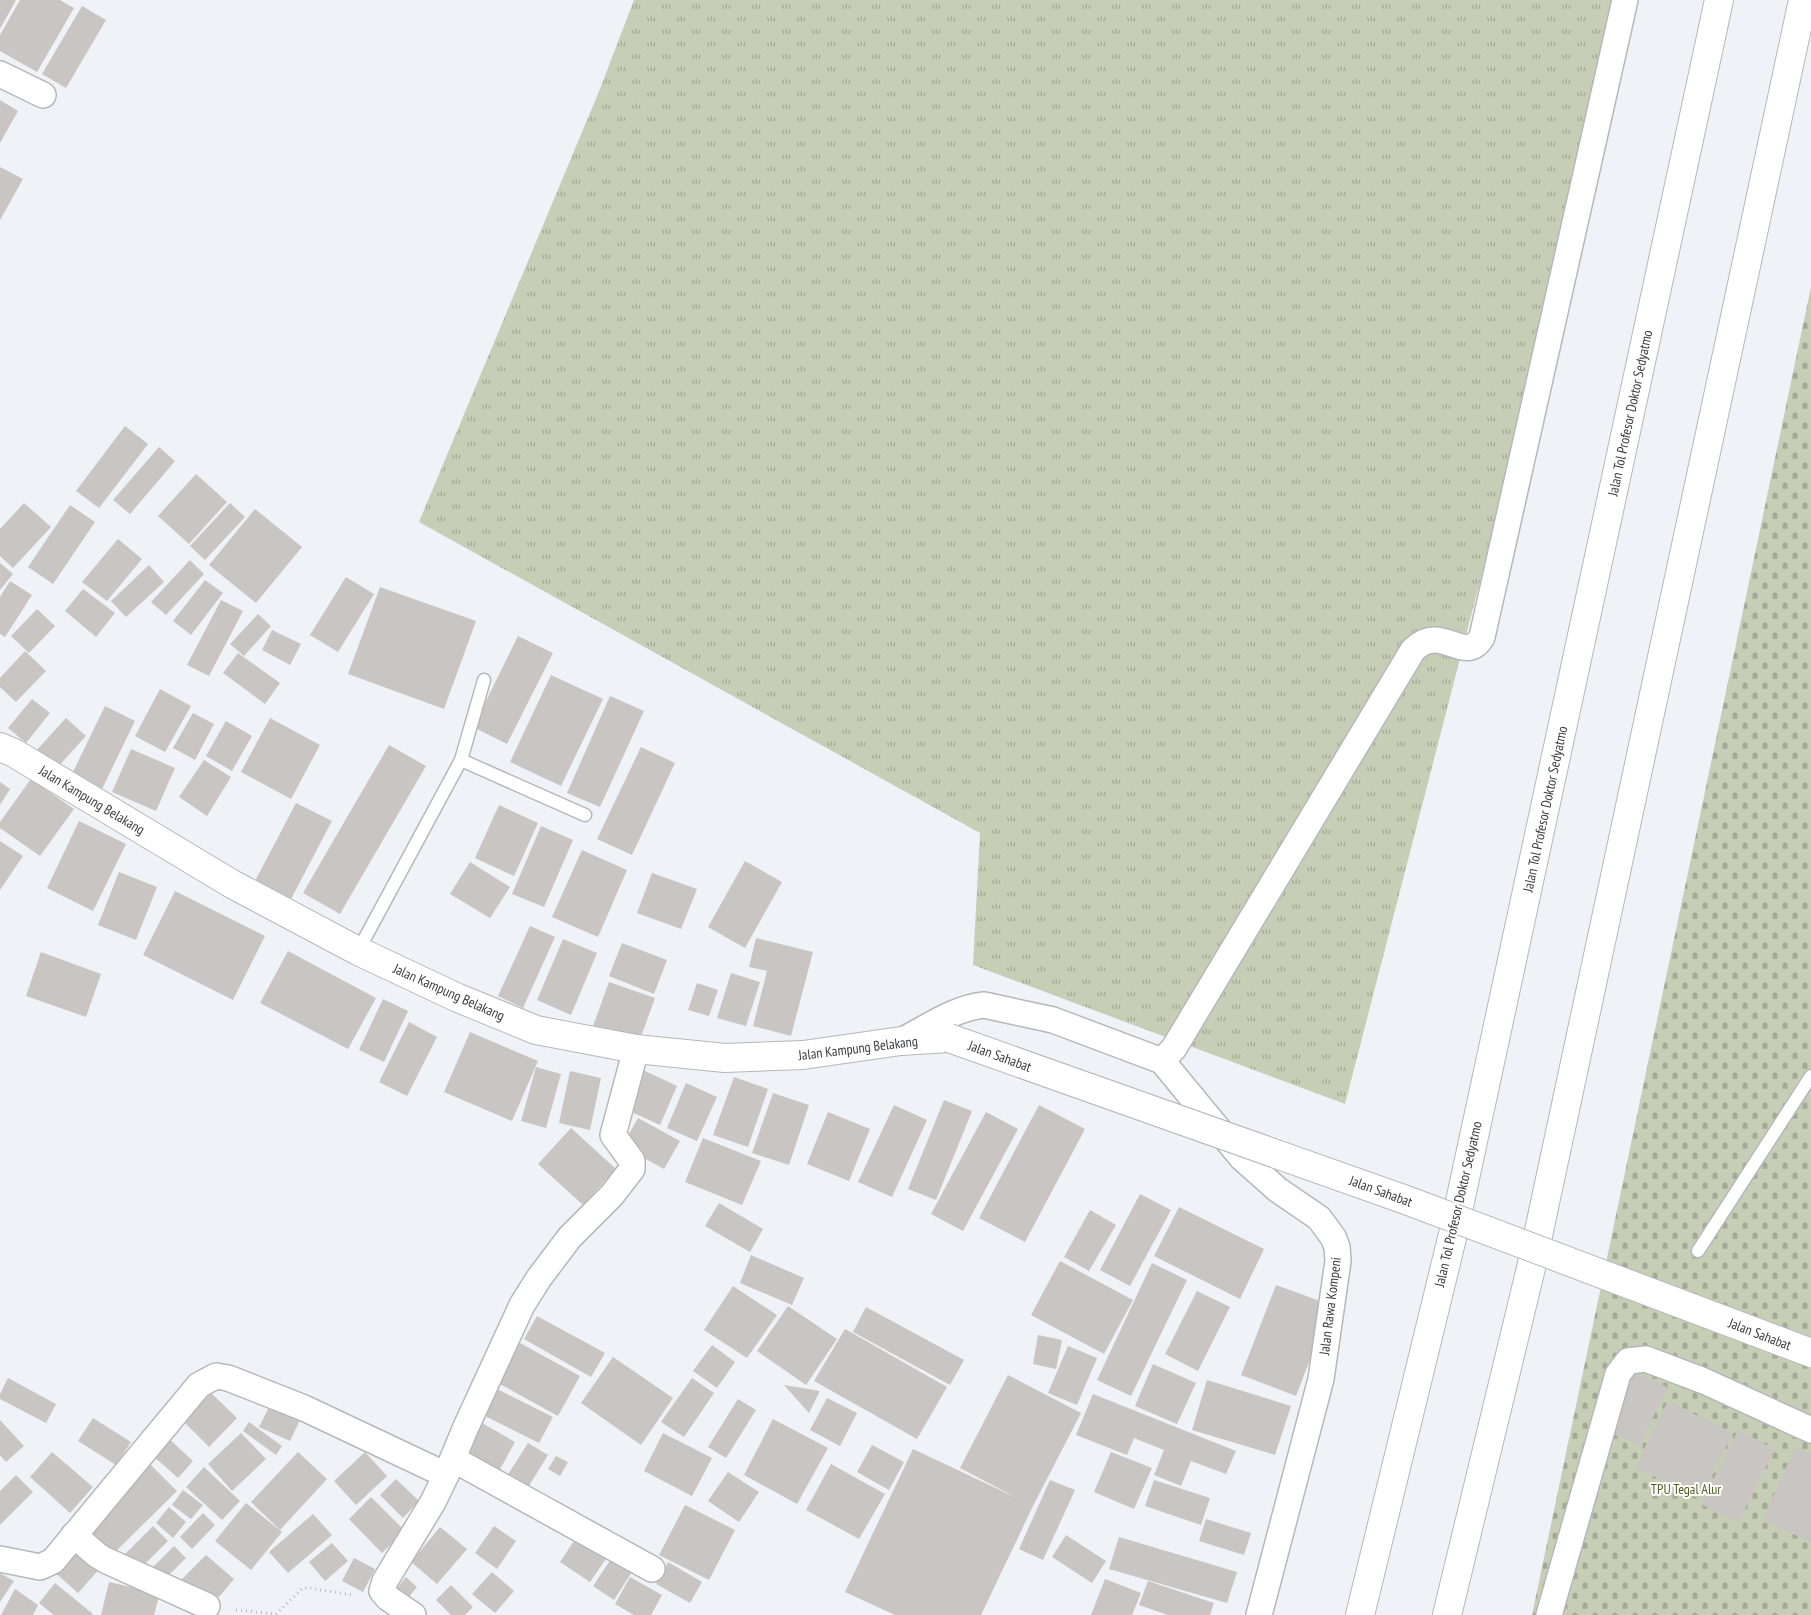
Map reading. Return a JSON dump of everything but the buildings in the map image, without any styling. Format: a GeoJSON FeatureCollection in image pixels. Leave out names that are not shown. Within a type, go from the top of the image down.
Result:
{"type":"FeatureCollection","features":[{"type":"Feature","properties":{"kind":"main road","name":"Jalan Tol Profesor Doktor Sedyatmo"},"geometry":{"type":"LineString","coordinates":[[1360,1615],[1455,1225],[1719,0]]}},
{"type":"Feature","properties":{"kind":"main road"},"geometry":{"type":"LineString","coordinates":[[1447,1615],[1533,1258],[1803,0]]}},
{"type":"Feature","properties":{"kind":"main road","name":"Jalan Kampung Belakang"},"geometry":{"type":"LineString","coordinates":[[0,747],[14,753],[232,884],[358,951],[458,998],[536,1030],[636,1049],[725,1058],[803,1056],[901,1041],[949,1038]]}},
{"type":"Feature","properties":{"kind":"main road","name":"Jalan Sahabat"},"geometry":{"type":"LineString","coordinates":[[949,1038],[1406,1200],[1811,1353]]}},
{"type":"Feature","properties":{"kind":"street"},"geometry":{"type":"LineString","coordinates":[[901,1041],[961,1010],[984,1005],[1053,1020],[1162,1061],[1174,1048],[1413,650],[1419,643],[1428,639],[1435,639],[1466,648],[1474,646],[1479,642],[1482,637],[1625,0]]}},
{"type":"Feature","properties":{"kind":"street"},"geometry":{"type":"LineString","coordinates":[[0,74],[43,95]]}},
{"type":"Feature","properties":{"kind":"street"},"geometry":{"type":"LineString","coordinates":[[412,1615],[382,1592],[385,1581],[433,1502],[522,1306],[539,1278],[570,1237],[612,1195],[632,1169],[632,1161],[613,1135],[636,1049]]}},
{"type":"Feature","properties":{"kind":"street","name":"Jalan Rawa Kompeni"},"geometry":{"type":"LineString","coordinates":[[1162,1061],[1242,1158],[1278,1190],[1319,1218],[1330,1230],[1337,1247],[1338,1260],[1321,1379],[1259,1615]]}},
{"type":"Feature","properties":{"kind":"street"},"geometry":{"type":"LineString","coordinates":[[1549,1615],[1618,1374],[1628,1361],[1646,1359],[1704,1381],[1811,1430]]}},
{"type":"Feature","properties":{"kind":"street"},"geometry":{"type":"LineString","coordinates":[[0,1559],[40,1567],[53,1561],[199,1385],[216,1376],[228,1378],[450,1467],[652,1569]]}},
{"type":"Feature","properties":{"kind":"street"},"geometry":{"type":"LineString","coordinates":[[74,1535],[105,1560],[207,1606]]}},
{"type":"Feature","properties":{"kind":"lane"},"geometry":{"type":"LineString","coordinates":[[358,951],[461,760],[484,680]]}},
{"type":"Feature","properties":{"kind":"lane"},"geometry":{"type":"LineString","coordinates":[[461,760],[585,815]]}},
{"type":"Feature","properties":{"kind":"lane"},"geometry":{"type":"LineString","coordinates":[[1698,1251],[1811,1076]]}},
{"type":"Feature","properties":{"kind":"path"},"geometry":{"type":"LineString","coordinates":[[207,1606],[276,1614],[303,1588],[364,1596],[382,1592]]}},
{"type":"Feature","properties":{"kind":"green space"},"geometry":{"type":"Polygon","coordinates":[[[634,0],[1628,0],[1565,252],[1345,1104],[973,965],[980,833],[419,522],[600,89],[634,0]]]}},
{"type":"Feature","properties":{"kind":"green space","name":"TPU Tegal Alur"},"geometry":{"type":"Polygon","coordinates":[[[1811,287],[1811,1615],[1532,1615],[1811,287]]]}}]}
